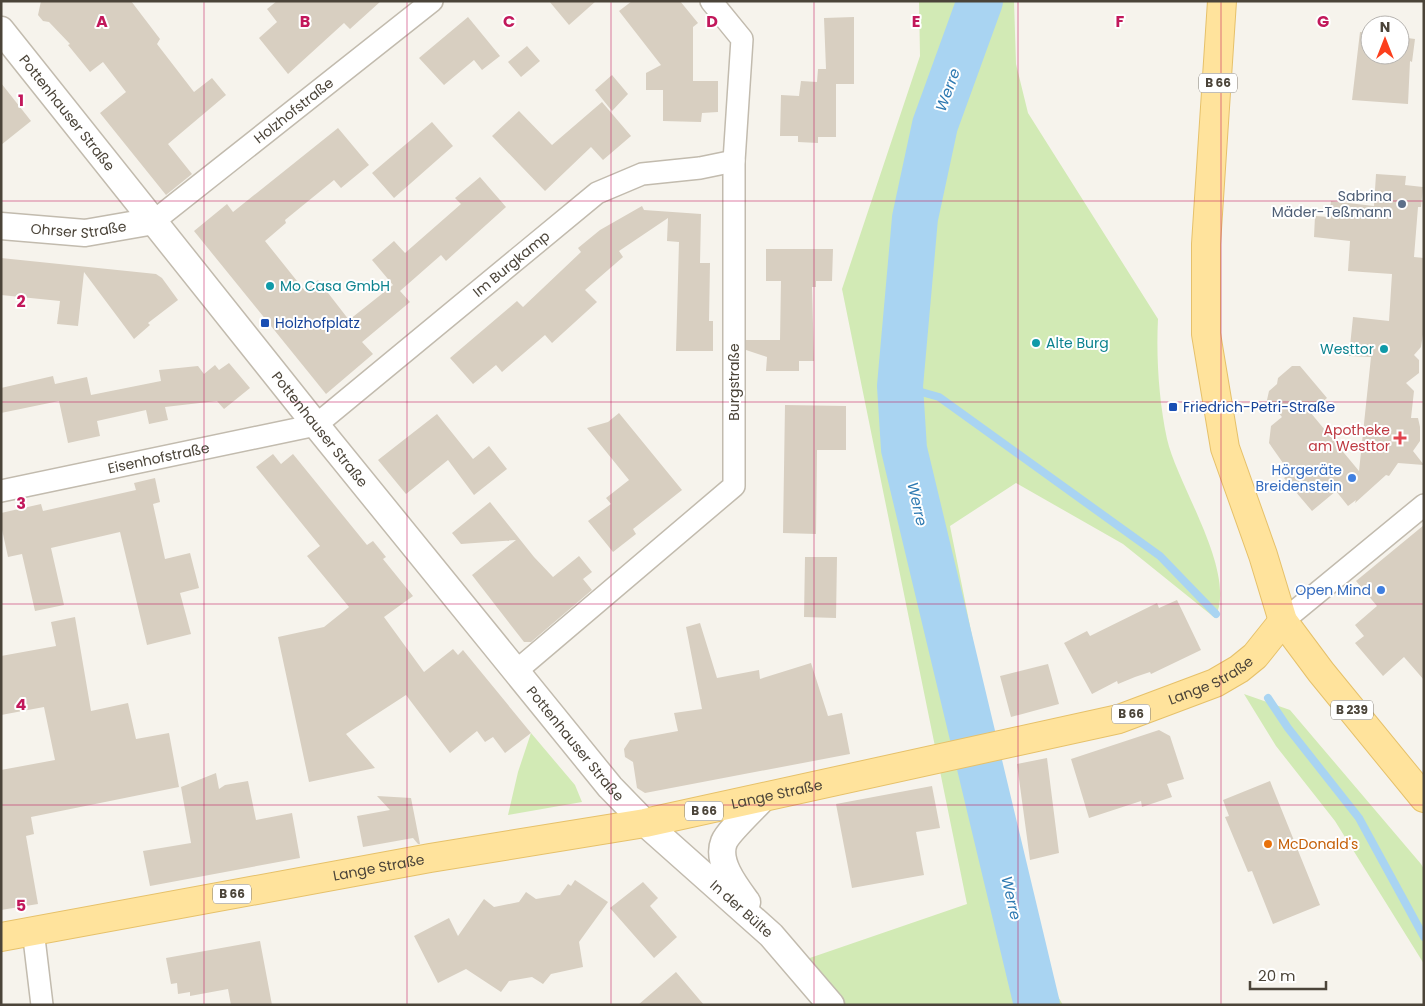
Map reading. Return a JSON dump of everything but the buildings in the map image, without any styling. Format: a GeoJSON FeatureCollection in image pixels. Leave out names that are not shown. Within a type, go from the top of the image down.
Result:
{"type":"FeatureCollection","features":[{"type":"Feature","properties":{"kind":"main road","name":"B 66"},"geometry":{"type":"LineString","coordinates":[[1222,1],[1206,244],[1206,334],[1225,448],[1263,554],[1283,621]]}},
{"type":"Feature","properties":{"kind":"main road","name":"Lange Straße"},"geometry":{"type":"LineString","coordinates":[[1,937],[430,858],[645,823],[920,762],[1018,743],[1119,719],[1215,683],[1245,664],[1283,621]]}},
{"type":"Feature","properties":{"kind":"main road","name":"B 239"},"geometry":{"type":"LineString","coordinates":[[1283,621],[1321,672],[1424,798]]}},
{"type":"Feature","properties":{"kind":"street","name":"Holzhofstraße"},"geometry":{"type":"LineString","coordinates":[[154,222],[432,1]]}},
{"type":"Feature","properties":{"kind":"street","name":"Burgstraße"},"geometry":{"type":"LineString","coordinates":[[516,672],[734,486],[734,161],[742,40],[711,1]]}},
{"type":"Feature","properties":{"kind":"street","name":"Pottenhauser Straße"},"geometry":{"type":"LineString","coordinates":[[1,30],[516,672],[610,787],[645,823]]}},
{"type":"Feature","properties":{"kind":"street","name":"Im Burgkamp"},"geometry":{"type":"LineString","coordinates":[[316,425],[597,193],[642,174],[700,168],[734,161]]}},
{"type":"Feature","properties":{"kind":"street","name":"Ohrser Straße"},"geometry":{"type":"LineString","coordinates":[[1,226],[85,233],[154,222]]}},
{"type":"Feature","properties":{"kind":"street","name":"Eisenhofstraße"},"geometry":{"type":"LineString","coordinates":[[1,491],[316,425]]}},
{"type":"Feature","properties":{"kind":"street","name":"Lange Straße"},"geometry":{"type":"LineString","coordinates":[[1283,621],[1424,505]]}},
{"type":"Feature","properties":{"kind":"street"},"geometry":{"type":"LineString","coordinates":[[763,798],[724,842],[723,858],[732,880],[771,935]]}},
{"type":"Feature","properties":{"kind":"street","name":"In der Bülte"},"geometry":{"type":"LineString","coordinates":[[645,823],[771,935],[831,1005]]}},
{"type":"Feature","properties":{"kind":"street"},"geometry":{"type":"LineString","coordinates":[[33,930],[42,1005]]}},
{"type":"Feature","properties":{"kind":"green space"},"geometry":{"type":"Polygon","coordinates":[[[919,1],[1014,1],[1016,64],[1028,113],[1158,319],[1159,379],[1167,439],[1173,459],[1213,554],[1219,578],[1220,599],[1215,618],[1123,544],[1016,483],[950,526],[1037,961],[1063,1005],[839,1005],[801,961],[967,904],[842,289],[920,56],[919,1]]]}},
{"type":"Feature","properties":{"kind":"green space"},"geometry":{"type":"Polygon","coordinates":[[[1244,694],[1290,710],[1421,864],[1424,869],[1424,964],[1335,821],[1276,746],[1244,694]]]}},
{"type":"Feature","properties":{"kind":"green space"},"geometry":{"type":"Polygon","coordinates":[[[531,733],[575,785],[582,802],[508,815],[518,772],[531,733]]]}},
{"type":"Feature","properties":{"kind":"waterway","name":"Werre"},"geometry":{"type":"LineString","coordinates":[[980,1],[935,125],[915,218],[900,386],[904,449],[1037,1005]]}},
{"type":"Feature","properties":{"kind":"waterway"},"geometry":{"type":"LineString","coordinates":[[900,386],[939,397],[1160,556],[1216,614]]}},
{"type":"Feature","properties":{"kind":"waterway"},"geometry":{"type":"LineString","coordinates":[[1268,698],[1288,728],[1359,818],[1424,937]]}},
{"type":"Feature","properties":{"kind":"place","name":"Sabrina Mäder-Teßmann"},"geometry":{"type":"Point","coordinates":[1402,204]}},
{"type":"Feature","properties":{"kind":"place","name":"Mo Casa GmbH"},"geometry":{"type":"Point","coordinates":[270,286]}},
{"type":"Feature","properties":{"kind":"place","name":"Holzhofplatz"},"geometry":{"type":"Point","coordinates":[265,323]}},
{"type":"Feature","properties":{"kind":"place","name":"Alte Burg"},"geometry":{"type":"Point","coordinates":[1036,343]}},
{"type":"Feature","properties":{"kind":"place","name":"Westtor"},"geometry":{"type":"Point","coordinates":[1384,349]}},
{"type":"Feature","properties":{"kind":"place","name":"Friedrich-Petri-Straße"},"geometry":{"type":"Point","coordinates":[1173,407]}},
{"type":"Feature","properties":{"kind":"place","name":"Apotheke am Westtor"},"geometry":{"type":"Point","coordinates":[1400,438]}},
{"type":"Feature","properties":{"kind":"place","name":"Hörgeräte Breidenstein"},"geometry":{"type":"Point","coordinates":[1352,478]}},
{"type":"Feature","properties":{"kind":"place","name":"Open Mind"},"geometry":{"type":"Point","coordinates":[1381,590]}},
{"type":"Feature","properties":{"kind":"place","name":"McDonald's"},"geometry":{"type":"Point","coordinates":[1268,844]}}]}
